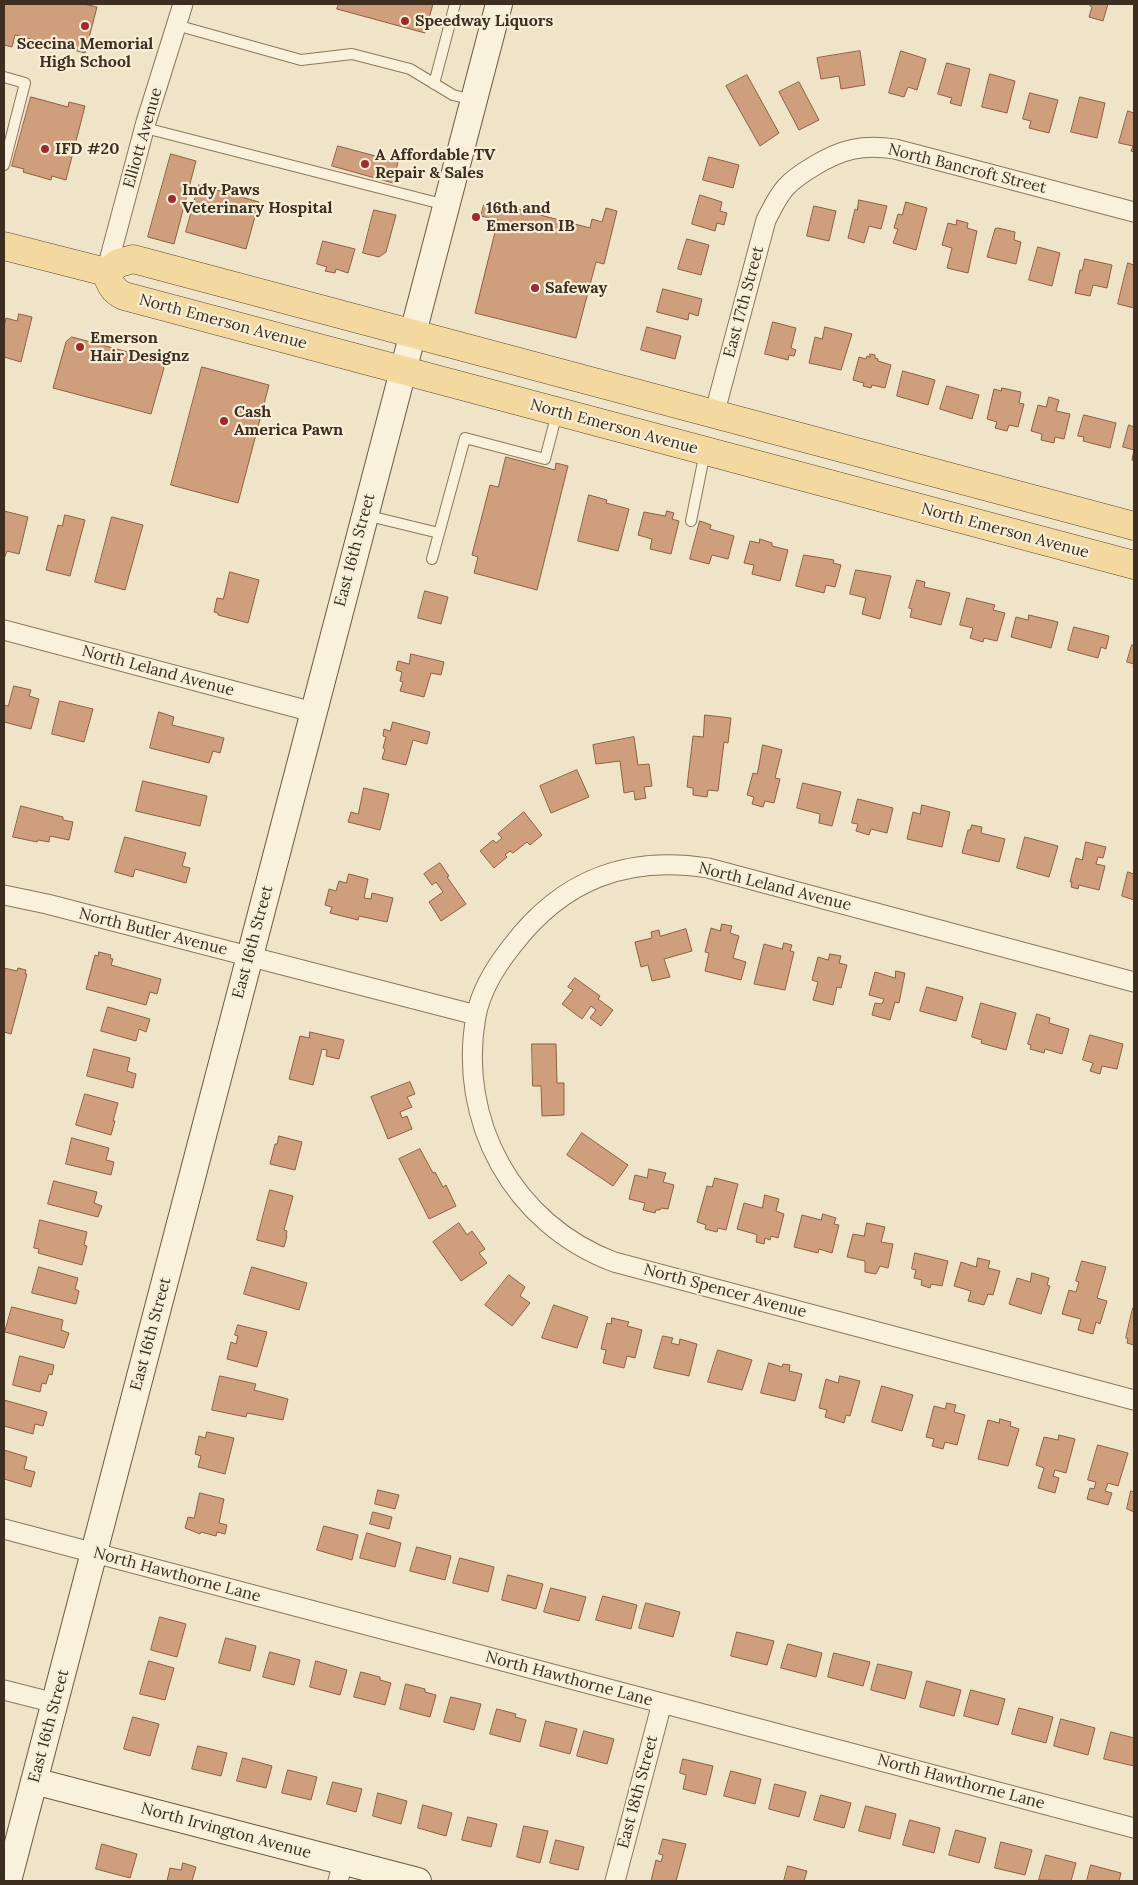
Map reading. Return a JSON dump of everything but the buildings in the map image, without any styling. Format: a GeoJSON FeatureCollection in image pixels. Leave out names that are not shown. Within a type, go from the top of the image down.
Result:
{"type":"FeatureCollection","features":[{"type":"Feature","properties":{"kind":"main road","name":"East 16th Street"},"geometry":{"type":"LineString","coordinates":[[7,1880],[55,1703],[499,4]]}},
{"type":"Feature","properties":{"kind":"main road"},"geometry":{"type":"LineString","coordinates":[[4,246],[106,272],[119,263],[133,259],[1134,526]]}},
{"type":"Feature","properties":{"kind":"main road","name":"North Emerson Avenue"},"geometry":{"type":"LineString","coordinates":[[106,272],[111,287],[124,296],[1134,565]]}},
{"type":"Feature","properties":{"kind":"main road","name":"North Irvington Avenue"},"geometry":{"type":"LineString","coordinates":[[34,1781],[340,1871],[418,1881]]}},
{"type":"Feature","properties":{"kind":"street","name":"Elliott Avenue"},"geometry":{"type":"LineString","coordinates":[[106,272],[144,128],[183,4]]}},
{"type":"Feature","properties":{"kind":"street","name":"North Bancroft Street"},"geometry":{"type":"LineString","coordinates":[[782,192],[805,170],[828,156],[856,148],[876,146],[895,149],[1134,212]]}},
{"type":"Feature","properties":{"kind":"street","name":"East 17th Street"},"geometry":{"type":"LineString","coordinates":[[714,415],[766,220],[782,192]]}},
{"type":"Feature","properties":{"kind":"street","name":"North Leland Avenue"},"geometry":{"type":"LineString","coordinates":[[4,630],[313,712]]}},
{"type":"Feature","properties":{"kind":"street","name":"North Leland Avenue"},"geometry":{"type":"LineString","coordinates":[[476,1015],[489,979],[501,960],[521,932],[548,906],[571,890],[606,874],[633,867],[661,864],[708,868],[1134,982]]}},
{"type":"Feature","properties":{"kind":"street","name":"North Butler Avenue"},"geometry":{"type":"LineString","coordinates":[[4,896],[42,902],[476,1015]]}},
{"type":"Feature","properties":{"kind":"street","name":"North Spencer Avenue"},"geometry":{"type":"LineString","coordinates":[[476,1015],[472,1053],[473,1082],[480,1119],[490,1146],[504,1172],[533,1209],[554,1228],[578,1245],[614,1262],[1134,1400]]}},
{"type":"Feature","properties":{"kind":"street","name":"North Hawthorne Lane"},"geometry":{"type":"LineString","coordinates":[[4,1529],[1134,1828]]}},
{"type":"Feature","properties":{"kind":"street"},"geometry":{"type":"LineString","coordinates":[[4,1690],[55,1703]]}},
{"type":"Feature","properties":{"kind":"street","name":"East 18th Street"},"geometry":{"type":"LineString","coordinates":[[615,1881],[662,1703]]}},
{"type":"Feature","properties":{"kind":"lane"},"geometry":{"type":"LineString","coordinates":[[434,84],[456,4]]}},
{"type":"Feature","properties":{"kind":"lane"},"geometry":{"type":"LineString","coordinates":[[176,25],[301,60],[352,54],[410,69],[453,95],[473,100]]}},
{"type":"Feature","properties":{"kind":"lane"},"geometry":{"type":"LineString","coordinates":[[4,77],[25,83],[4,165]]}},
{"type":"Feature","properties":{"kind":"lane"},"geometry":{"type":"LineString","coordinates":[[144,128],[446,205]]}},
{"type":"Feature","properties":{"kind":"lane"},"geometry":{"type":"LineString","coordinates":[[432,559],[465,438],[544,459],[558,412]]}},
{"type":"Feature","properties":{"kind":"lane"},"geometry":{"type":"LineString","coordinates":[[691,521],[705,451]]}},
{"type":"Feature","properties":{"kind":"lane"},"geometry":{"type":"LineString","coordinates":[[364,515],[439,533]]}},
{"type":"Feature","properties":{"kind":"place","name":"Speedway Liquors"},"geometry":{"type":"Point","coordinates":[405,21]}},
{"type":"Feature","properties":{"kind":"place","name":"Scecina Memorial High School"},"geometry":{"type":"Point","coordinates":[85,26]}},
{"type":"Feature","properties":{"kind":"place","name":"IFD #20"},"geometry":{"type":"Point","coordinates":[45,149]}},
{"type":"Feature","properties":{"kind":"place","name":"A Affordable TV Repair & Sales"},"geometry":{"type":"Point","coordinates":[365,164]}},
{"type":"Feature","properties":{"kind":"place","name":"Indy Paws Veterinary Hospital"},"geometry":{"type":"Point","coordinates":[172,199]}},
{"type":"Feature","properties":{"kind":"place","name":"16th and Emerson IB"},"geometry":{"type":"Point","coordinates":[476,217]}},
{"type":"Feature","properties":{"kind":"place","name":"Safeway"},"geometry":{"type":"Point","coordinates":[535,288]}},
{"type":"Feature","properties":{"kind":"place","name":"Emerson Hair Designz"},"geometry":{"type":"Point","coordinates":[80,347]}},
{"type":"Feature","properties":{"kind":"place","name":"Cash America Pawn"},"geometry":{"type":"Point","coordinates":[224,421]}}]}
